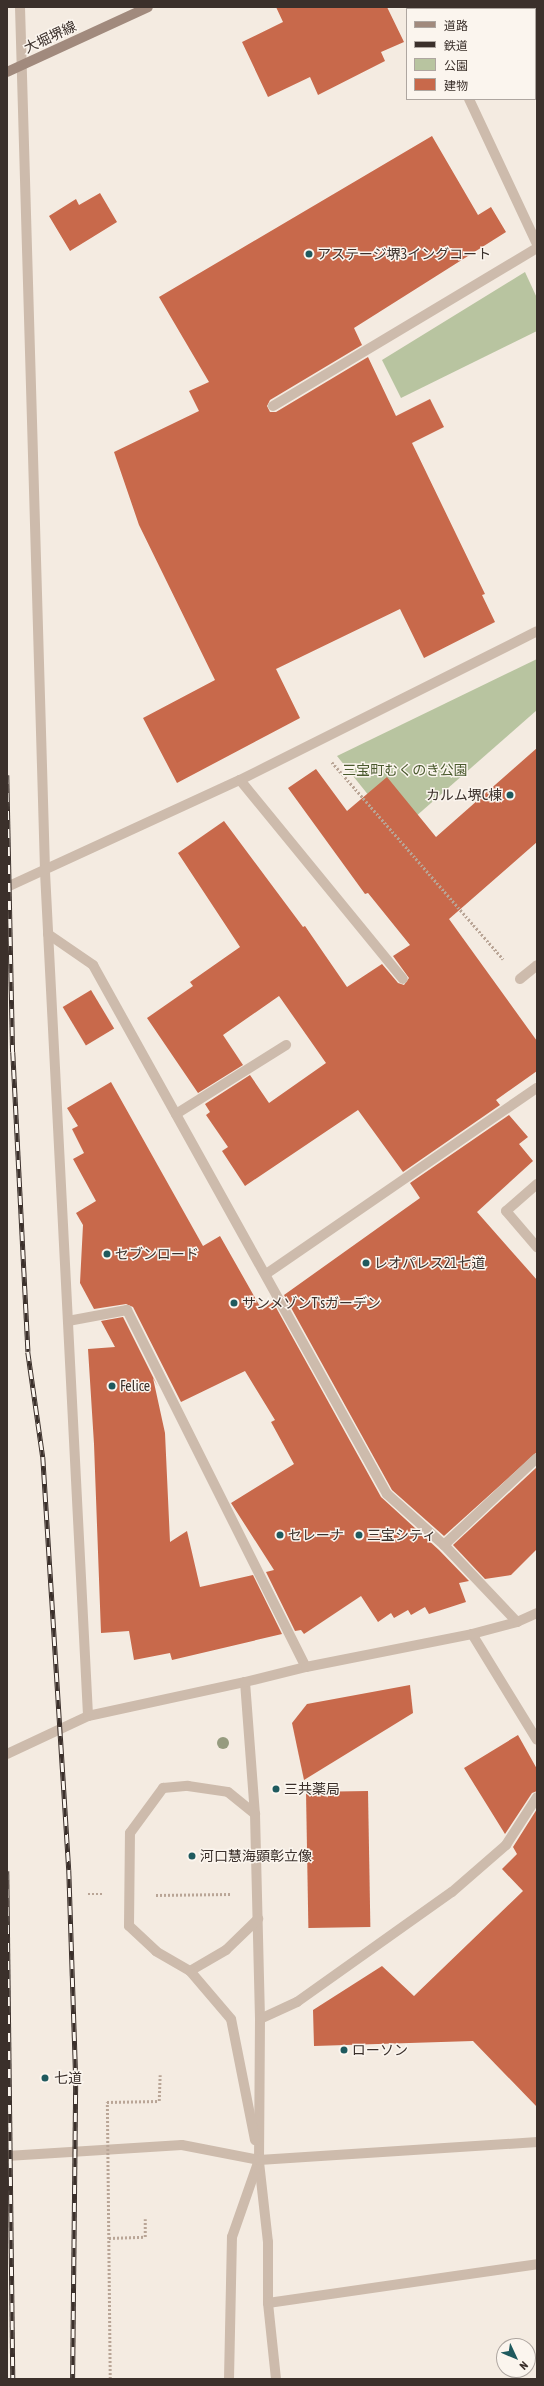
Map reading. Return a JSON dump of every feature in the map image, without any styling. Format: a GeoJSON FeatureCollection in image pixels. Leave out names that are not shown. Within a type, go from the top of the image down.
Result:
{"type":"FeatureCollection","features":[{"type":"Feature","properties":{"kind":"main road","name":"大堀堺線"},"geometry":{"type":"LineString","coordinates":[[7,72],[148,7]]}},
{"type":"Feature","properties":{"kind":"street"},"geometry":{"type":"LineString","coordinates":[[20,7],[45,872],[88,1716]]}},
{"type":"Feature","properties":{"kind":"street"},"geometry":{"type":"LineString","coordinates":[[470,100],[537,244]]}},
{"type":"Feature","properties":{"kind":"street"},"geometry":{"type":"LineString","coordinates":[[273,406],[537,248]]}},
{"type":"Feature","properties":{"kind":"street"},"geometry":{"type":"LineString","coordinates":[[7,888],[45,872],[240,780],[537,630]]}},
{"type":"Feature","properties":{"kind":"street"},"geometry":{"type":"LineString","coordinates":[[240,780],[403,979]]}},
{"type":"Feature","properties":{"kind":"street"},"geometry":{"type":"LineString","coordinates":[[48,934],[93,965],[388,1494],[444,1545],[517,1622]]}},
{"type":"Feature","properties":{"kind":"street"},"geometry":{"type":"LineString","coordinates":[[520,979],[537,965]]}},
{"type":"Feature","properties":{"kind":"street"},"geometry":{"type":"LineString","coordinates":[[176,1114],[286,1045]]}},
{"type":"Feature","properties":{"kind":"street"},"geometry":{"type":"LineString","coordinates":[[266,1274],[537,1088]]}},
{"type":"Feature","properties":{"kind":"street"},"geometry":{"type":"LineString","coordinates":[[537,1184],[506,1211],[537,1247]]}},
{"type":"Feature","properties":{"kind":"street"},"geometry":{"type":"LineString","coordinates":[[68,1321],[127,1310],[306,1667]]}},
{"type":"Feature","properties":{"kind":"street"},"geometry":{"type":"LineString","coordinates":[[444,1545],[537,1458]]}},
{"type":"Feature","properties":{"kind":"street"},"geometry":{"type":"LineString","coordinates":[[7,1754],[88,1716],[245,1682],[306,1667],[472,1634],[517,1622],[537,1613]]}},
{"type":"Feature","properties":{"kind":"street"},"geometry":{"type":"LineString","coordinates":[[472,1634],[537,1740]]}},
{"type":"Feature","properties":{"kind":"street"},"geometry":{"type":"LineString","coordinates":[[229,2379],[232,2237],[259,2160],[260,2019],[255,1814],[245,1682]]}},
{"type":"Feature","properties":{"kind":"street"},"geometry":{"type":"LineString","coordinates":[[255,1814],[228,1792],[188,1786],[163,1788],[130,1833],[128,1926],[156,1951],[190,1971],[231,2019],[259,2160],[268,2242],[268,2303],[276,2379]]}},
{"type":"Feature","properties":{"kind":"street"},"geometry":{"type":"LineString","coordinates":[[260,2019],[297,2002],[452,1892],[506,1845],[537,1797]]}},
{"type":"Feature","properties":{"kind":"street"},"geometry":{"type":"LineString","coordinates":[[190,1971],[226,1950],[258,1919]]}},
{"type":"Feature","properties":{"kind":"street"},"geometry":{"type":"LineString","coordinates":[[7,2156],[182,2146],[259,2160],[537,2142]]}},
{"type":"Feature","properties":{"kind":"street"},"geometry":{"type":"LineString","coordinates":[[268,2303],[537,2264]]}},
{"type":"Feature","properties":{"kind":"path"},"geometry":{"type":"LineString","coordinates":[[313,743],[520,979]]}},
{"type":"Feature","properties":{"kind":"path"},"geometry":{"type":"LineString","coordinates":[[88,1894],[257,1894]]}},
{"type":"Feature","properties":{"kind":"path"},"geometry":{"type":"LineString","coordinates":[[110,2379],[107,2102],[159,2101],[160,2075]]}},
{"type":"Feature","properties":{"kind":"path"},"geometry":{"type":"LineString","coordinates":[[109,2238],[144,2237],[144,2219]]}},
{"type":"Feature","properties":{"kind":"green space"},"geometry":{"type":"Polygon","coordinates":[[[525,272],[537,298],[537,331],[401,398],[382,360],[525,272]]]}},
{"type":"Feature","properties":{"kind":"green space","name":"三宝町むくのき公園"},"geometry":{"type":"Polygon","coordinates":[[[537,659],[537,710],[398,832],[337,756],[537,659]]]}},
{"type":"Feature","properties":{"kind":"building"},"geometry":{"type":"Polygon","coordinates":[[[276,7],[387,7],[404,42],[381,52],[385,61],[318,95],[310,77],[268,97],[242,42],[283,22],[276,7]]]}},
{"type":"Feature","properties":{"kind":"building"},"geometry":{"type":"Polygon","coordinates":[[[432,136],[478,215],[491,207],[506,232],[354,328],[362,345],[270,400],[267,406],[270,412],[276,412],[368,357],[396,416],[430,399],[444,427],[412,443],[485,594],[482,595],[495,622],[424,658],[400,609],[276,669],[300,718],[177,783],[143,718],[215,680],[139,525],[114,452],[199,411],[189,391],[209,382],[159,297],[432,136]]]}},
{"type":"Feature","properties":{"kind":"building"},"geometry":{"type":"Polygon","coordinates":[[[100,193],[117,222],[70,251],[49,216],[76,199],[79,205],[100,193]]]}},
{"type":"Feature","properties":{"kind":"building"},"geometry":{"type":"Polygon","coordinates":[[[537,748],[537,842],[449,919],[537,1041],[537,1071],[496,1100],[500,1105],[403,1172],[358,1110],[245,1186],[222,1151],[228,1147],[206,1115],[210,1112],[205,1104],[250,1075],[269,1103],[326,1063],[279,996],[223,1035],[243,1065],[198,1093],[147,1018],[193,986],[190,982],[240,947],[178,853],[224,821],[303,927],[305,926],[347,987],[382,964],[398,983],[404,985],[409,978],[393,956],[410,945],[368,893],[365,894],[288,788],[316,769],[347,811],[387,777],[436,837],[537,748]]]}},
{"type":"Feature","properties":{"kind":"building"},"geometry":{"type":"Polygon","coordinates":[[[91,990],[114,1029],[86,1046],[63,1007],[91,990]]]}},
{"type":"Feature","properties":{"kind":"building"},"geometry":{"type":"Polygon","coordinates":[[[111,1082],[203,1246],[220,1236],[262,1310],[273,1302],[381,1497],[439,1550],[469,1581],[459,1583],[466,1602],[429,1614],[425,1607],[411,1615],[408,1610],[394,1618],[391,1613],[378,1622],[361,1596],[304,1634],[301,1630],[295,1631],[266,1572],[274,1570],[231,1503],[294,1464],[271,1422],[275,1420],[245,1371],[181,1402],[133,1307],[126,1304],[94,1309],[80,1283],[83,1225],[76,1213],[96,1201],[73,1159],[84,1153],[72,1129],[78,1126],[67,1108],[111,1082]]]}},
{"type":"Feature","properties":{"kind":"building"},"geometry":{"type":"Polygon","coordinates":[[[509,1115],[528,1137],[519,1144],[533,1161],[477,1212],[537,1280],[537,1452],[444,1536],[392,1490],[284,1295],[420,1198],[410,1183],[509,1115]]]}},
{"type":"Feature","properties":{"kind":"building"},"geometry":{"type":"Polygon","coordinates":[[[123,1317],[158,1387],[153,1378],[165,1433],[170,1542],[187,1531],[200,1587],[253,1575],[282,1634],[172,1660],[170,1653],[134,1660],[129,1631],[101,1633],[94,1444],[88,1349],[115,1347],[101,1321],[123,1317]]]}},
{"type":"Feature","properties":{"kind":"building"},"geometry":{"type":"Polygon","coordinates":[[[537,1467],[537,1549],[511,1575],[485,1579],[453,1545],[537,1467]]]}},
{"type":"Feature","properties":{"kind":"building"},"geometry":{"type":"Polygon","coordinates":[[[410,1685],[413,1713],[304,1780],[292,1723],[307,1704],[410,1685]]]}},
{"type":"Feature","properties":{"kind":"building"},"geometry":{"type":"Polygon","coordinates":[[[518,1735],[537,1769],[537,1791],[532,1793],[505,1834],[464,1768],[518,1735]]]}},
{"type":"Feature","properties":{"kind":"building"},"geometry":{"type":"Polygon","coordinates":[[[368,1791],[370,1927],[308,1928],[306,1792],[368,1791]]]}},
{"type":"Feature","properties":{"kind":"building"},"geometry":{"type":"Polygon","coordinates":[[[537,1809],[537,2107],[473,2041],[314,2046],[313,2010],[382,1966],[414,1996],[523,1891],[502,1869],[517,1854],[513,1847],[537,1809]]]}},
{"type":"Feature","properties":{"kind":"railway"},"geometry":{"type":"LineString","coordinates":[[7,775],[13,1052],[28,1352],[43,1457],[69,1870],[76,2077],[73,2379]]}},
{"type":"Feature","properties":{"kind":"railway"},"geometry":{"type":"LineString","coordinates":[[7,1871],[13,2379]]}},
{"type":"Feature","properties":{"kind":"place","name":"アステージ堺3イングコート"},"geometry":{"type":"Point","coordinates":[309,254]}},
{"type":"Feature","properties":{"kind":"place","name":"カルム堺C棟"},"geometry":{"type":"Point","coordinates":[510,795]}},
{"type":"Feature","properties":{"kind":"place","name":"セブンロード"},"geometry":{"type":"Point","coordinates":[107,1254]}},
{"type":"Feature","properties":{"kind":"place","name":"レオパレス21七道"},"geometry":{"type":"Point","coordinates":[366,1263]}},
{"type":"Feature","properties":{"kind":"place","name":"サンメゾンT'sガーデン"},"geometry":{"type":"Point","coordinates":[234,1303]}},
{"type":"Feature","properties":{"kind":"place","name":"Felice"},"geometry":{"type":"Point","coordinates":[112,1386]}},
{"type":"Feature","properties":{"kind":"place","name":"セレーナ"},"geometry":{"type":"Point","coordinates":[280,1535]}},
{"type":"Feature","properties":{"kind":"place","name":"三宝シティ"},"geometry":{"type":"Point","coordinates":[359,1535]}},
{"type":"Feature","properties":{"kind":"place","name":"三共薬局"},"geometry":{"type":"Point","coordinates":[276,1789]}},
{"type":"Feature","properties":{"kind":"place","name":"河口慧海顕彰立像"},"geometry":{"type":"Point","coordinates":[192,1856]}},
{"type":"Feature","properties":{"kind":"place","name":"ローソン"},"geometry":{"type":"Point","coordinates":[344,2050]}},
{"type":"Feature","properties":{"kind":"place","name":"七道"},"geometry":{"type":"Point","coordinates":[45,2078]}}]}
